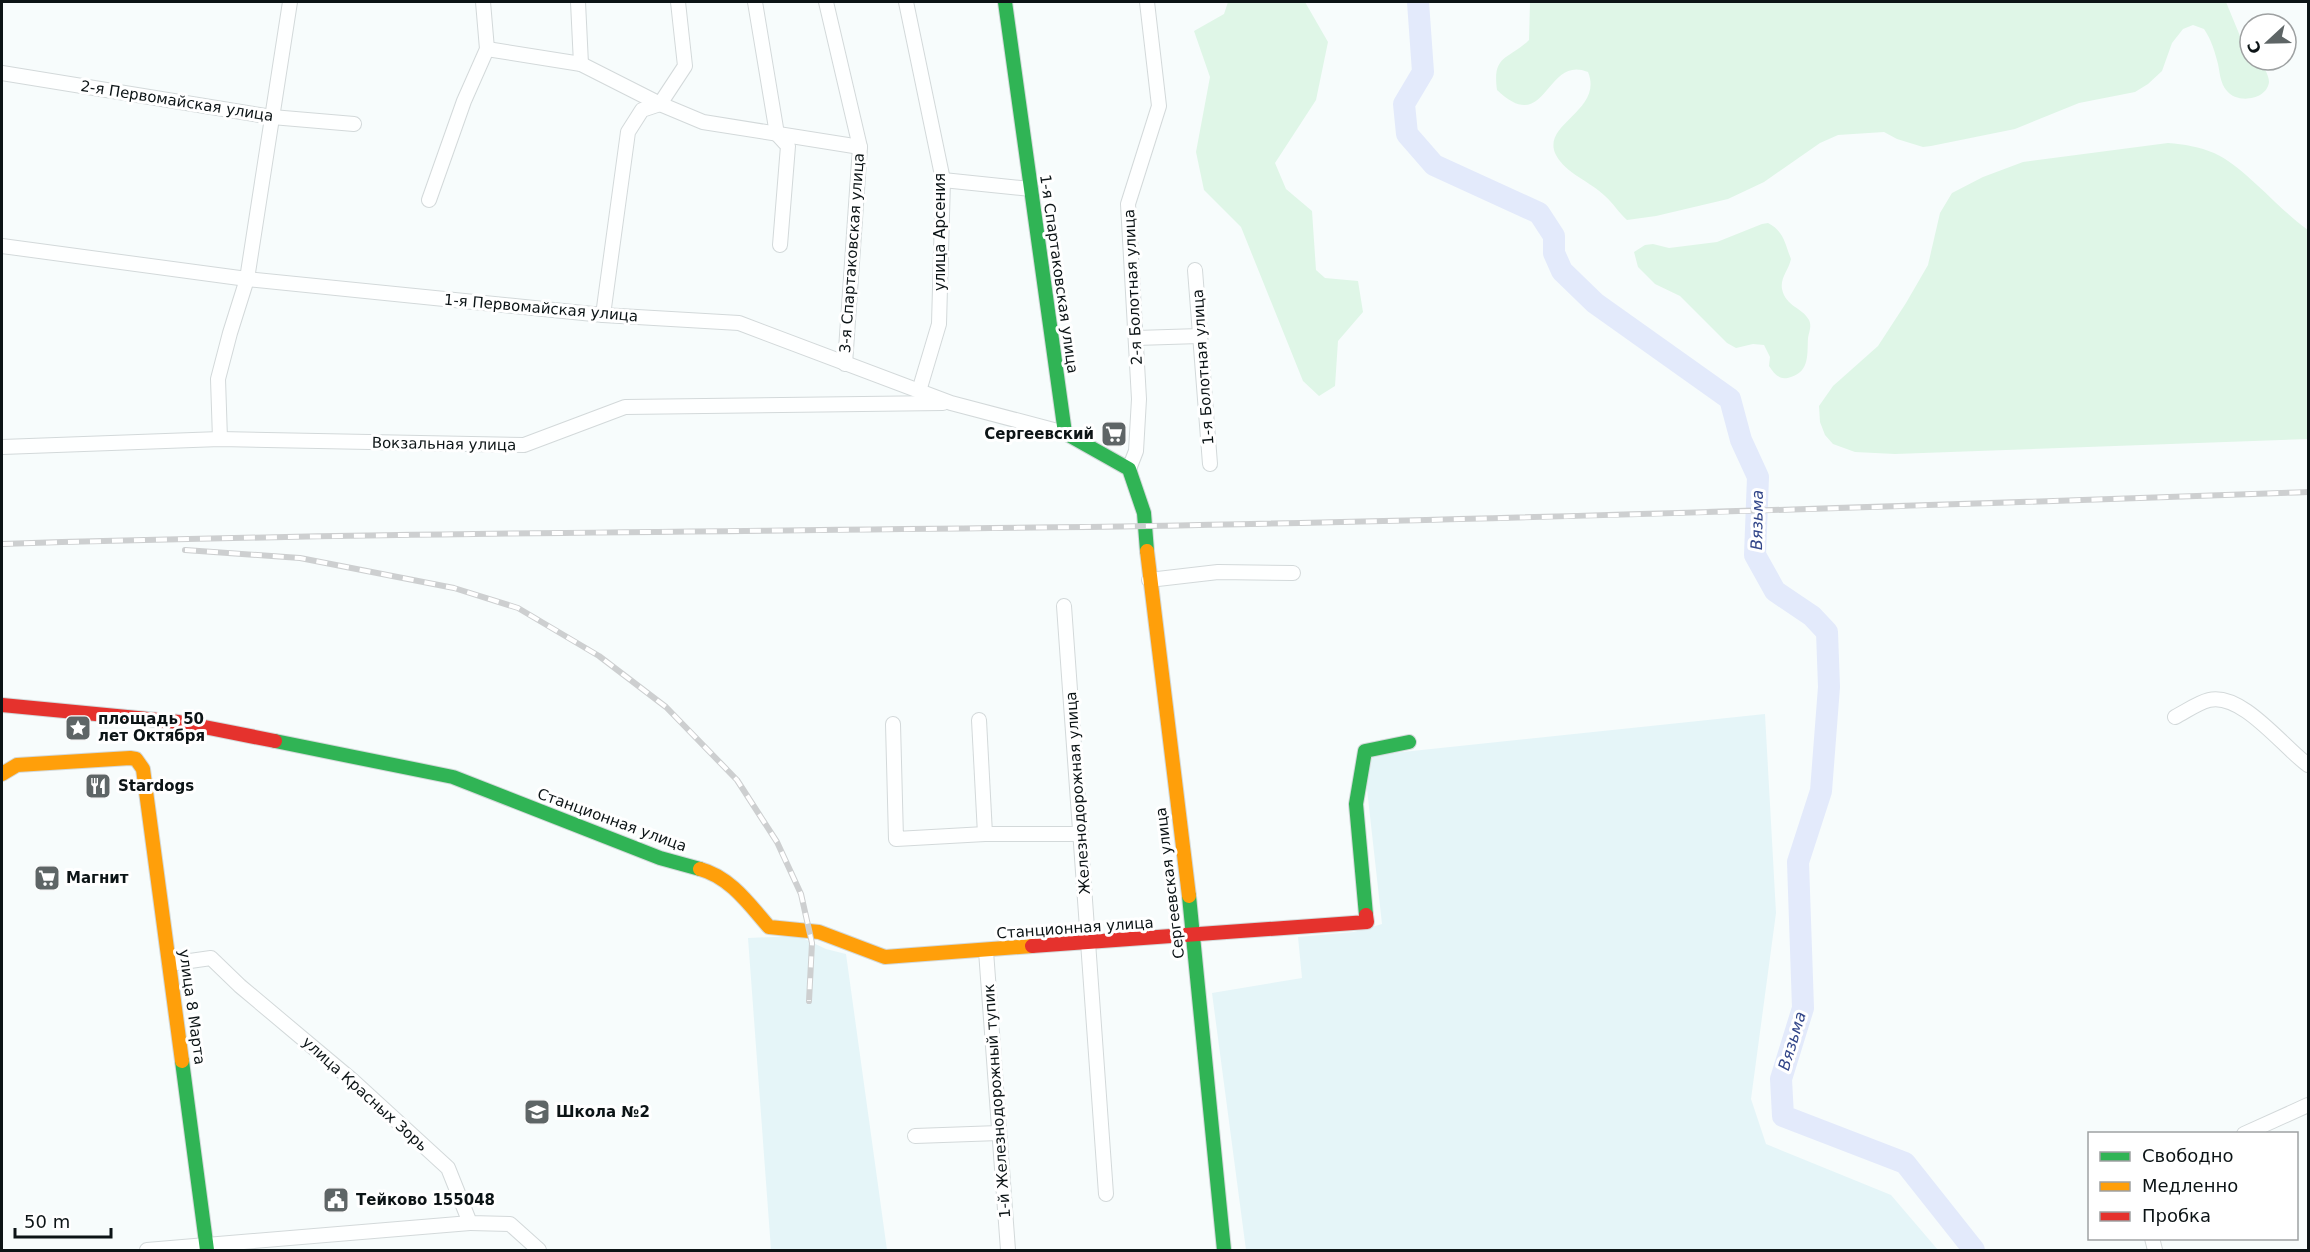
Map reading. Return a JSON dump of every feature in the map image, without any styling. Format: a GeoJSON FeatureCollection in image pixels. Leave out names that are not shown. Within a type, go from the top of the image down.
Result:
{"type":"FeatureCollection","features":[{"type":"Feature","properties":{"kind":"street"},"geometry":{"type":"LineString","coordinates":[[220,439],[218,379],[247,279],[290,2]]}},
{"type":"Feature","properties":{"kind":"street"},"geometry":{"type":"LineString","coordinates":[[429,200],[464,101],[487,49],[483,2]]}},
{"type":"Feature","properties":{"kind":"street"},"geometry":{"type":"LineString","coordinates":[[578,2],[581,64]]}},
{"type":"Feature","properties":{"kind":"street"},"geometry":{"type":"LineString","coordinates":[[603,315],[628,132],[642,110],[660,104],[685,66],[678,2]]}},
{"type":"Feature","properties":{"kind":"street"},"geometry":{"type":"LineString","coordinates":[[755,2],[777,134],[788,146],[780,245]]}},
{"type":"Feature","properties":{"kind":"street","name":"3-я Спартаковская улица"},"geometry":{"type":"LineString","coordinates":[[826,2],[860,147],[845,364]]}},
{"type":"Feature","properties":{"kind":"street","name":"улица Арсения"},"geometry":{"type":"LineString","coordinates":[[906,2],[943,180],[939,324],[919,391]]}},
{"type":"Feature","properties":{"kind":"street","name":"1-я Спартаковская улица"},"geometry":{"type":"LineString","coordinates":[[1005,2],[1065,433]]}},
{"type":"Feature","properties":{"kind":"street","name":"2-я Болотная улица"},"geometry":{"type":"LineString","coordinates":[[1129,469],[1136,451],[1139,399],[1128,204],[1159,106],[1146,2]]}},
{"type":"Feature","properties":{"kind":"street"},"geometry":{"type":"LineString","coordinates":[[487,49],[581,64],[703,123],[860,147]]}},
{"type":"Feature","properties":{"kind":"street","name":"2-я Первомайская улица"},"geometry":{"type":"LineString","coordinates":[[2,73],[272,117],[354,124]]}},
{"type":"Feature","properties":{"kind":"street"},"geometry":{"type":"LineString","coordinates":[[943,180],[1031,189]]}},
{"type":"Feature","properties":{"kind":"street","name":"1-я Первомайская улица"},"geometry":{"type":"LineString","coordinates":[[2,246],[247,279],[603,315],[739,323],[951,403],[1065,433]]}},
{"type":"Feature","properties":{"kind":"street","name":"1-я Болотная улица"},"geometry":{"type":"LineString","coordinates":[[1195,270],[1210,464]]}},
{"type":"Feature","properties":{"kind":"street"},"geometry":{"type":"LineString","coordinates":[[1136,338],[1200,336]]}},
{"type":"Feature","properties":{"kind":"street","name":"Вокзальная улица"},"geometry":{"type":"LineString","coordinates":[[2,447],[220,439],[525,445],[625,407],[951,403]]}},
{"type":"Feature","properties":{"kind":"street"},"geometry":{"type":"LineString","coordinates":[[1065,433],[1129,469]]}},
{"type":"Feature","properties":{"kind":"street","name":"Сергеевская улица"},"geometry":{"type":"LineString","coordinates":[[1129,469],[1144,513],[1149,580],[1194,935],[1224,1251]]}},
{"type":"Feature","properties":{"kind":"street"},"geometry":{"type":"LineString","coordinates":[[1149,580],[1218,572],[1293,573]]}},
{"type":"Feature","properties":{"kind":"street","name":"Железнодорожная улица"},"geometry":{"type":"LineString","coordinates":[[1064,606],[1106,1194]]}},
{"type":"Feature","properties":{"kind":"street"},"geometry":{"type":"LineString","coordinates":[[2175,717],[2208,700],[2226,699],[2267,727],[2308,765]]}},
{"type":"Feature","properties":{"kind":"street","name":"Станционная улица"},"geometry":{"type":"LineString","coordinates":[[2,705],[179,722],[453,777],[660,858],[715,873],[740,893],[769,927],[819,932],[885,957],[1367,922],[1356,804],[1365,751],[1409,742]]}},
{"type":"Feature","properties":{"kind":"street"},"geometry":{"type":"LineString","coordinates":[[979,720],[985,834]]}},
{"type":"Feature","properties":{"kind":"street"},"geometry":{"type":"LineString","coordinates":[[893,724],[896,839],[985,834],[1081,834]]}},
{"type":"Feature","properties":{"kind":"street","name":"улица 8 Марта"},"geometry":{"type":"LineString","coordinates":[[2,774],[17,765],[130,758],[136,759],[143,769],[207,1248]]}},
{"type":"Feature","properties":{"kind":"street","name":"1-й Железнодорожный тупик"},"geometry":{"type":"LineString","coordinates":[[986,951],[1008,1251]]}},
{"type":"Feature","properties":{"kind":"street","name":"улица Красных Зорь"},"geometry":{"type":"LineString","coordinates":[[169,964],[211,957],[240,986],[352,1080],[448,1168],[470,1223]]}},
{"type":"Feature","properties":{"kind":"street"},"geometry":{"type":"LineString","coordinates":[[2248,1132],[2308,1105]]}},
{"type":"Feature","properties":{"kind":"street"},"geometry":{"type":"LineString","coordinates":[[915,1136],[999,1133]]}},
{"type":"Feature","properties":{"kind":"street"},"geometry":{"type":"LineString","coordinates":[[147,1251],[207,1248],[470,1223],[510,1224],[539,1251]]}},
{"type":"Feature","properties":{"kind":"shaded area"},"geometry":{"type":"Polygon","coordinates":[[[1765,714],[1776,913],[1751,1099],[1766,1144],[1891,1195],[1938,1250],[1246,1250],[1212,993],[1302,978],[1298,937],[1354,932],[1382,924],[1365,771],[1374,755],[1765,714]]]}},
{"type":"Feature","properties":{"kind":"shaded area"},"geometry":{"type":"Polygon","coordinates":[[[798,936],[826,949],[846,954],[887,1250],[771,1250],[748,938],[798,936]]]}},
{"type":"Feature","properties":{"kind":"green space"},"geometry":{"type":"Polygon","coordinates":[[[1228,2],[1305,2],[1328,42],[1316,100],[1275,163],[1286,189],[1312,211],[1316,270],[1325,278],[1358,281],[1363,312],[1338,341],[1335,386],[1319,396],[1303,381],[1241,227],[1204,190],[1196,152],[1210,77],[1194,31],[1224,14],[1228,2]]]}},
{"type":"Feature","properties":{"kind":"green space"},"geometry":{"type":"Polygon","coordinates":[[[1530,2],[2226,2],[2238,31],[2238,72],[2266,72],[2269,82],[2263,93],[2257,96],[2244,99],[2232,95],[2223,85],[2211,41],[2204,29],[2193,25],[2183,29],[2172,43],[2162,71],[2135,92],[2079,103],[2015,129],[1931,146],[1923,147],[1897,139],[1884,132],[1838,135],[1820,143],[1764,182],[1728,199],[1656,216],[1627,220],[1605,196],[1565,167],[1556,155],[1553,144],[1556,134],[1588,97],[1591,85],[1588,72],[1574,70],[1563,74],[1536,101],[1526,105],[1514,102],[1497,90],[1496,78],[1500,64],[1529,40],[1530,2]]]}},
{"type":"Feature","properties":{"kind":"green space"},"geometry":{"type":"Polygon","coordinates":[[[2168,143],[2203,149],[2226,160],[2250,178],[2285,212],[2308,230],[2308,439],[1895,454],[1855,452],[1833,444],[1825,435],[1820,422],[1819,406],[1833,386],[1878,346],[1906,303],[1928,265],[1940,213],[1952,193],[1983,177],[2023,162],[2168,143]]]}},
{"type":"Feature","properties":{"kind":"green space"},"geometry":{"type":"Polygon","coordinates":[[[1768,223],[1781,234],[1791,259],[1782,281],[1784,295],[1806,316],[1810,325],[1807,356],[1802,371],[1787,378],[1778,376],[1771,369],[1770,357],[1764,345],[1753,344],[1736,348],[1727,343],[1680,296],[1655,284],[1638,267],[1634,252],[1645,245],[1653,244],[1669,248],[1717,242],[1768,223]]]}},
{"type":"Feature","properties":{"kind":"waterway","name":"Вязьма"},"geometry":{"type":"LineString","coordinates":[[1418,2],[1423,72],[1404,104],[1407,134],[1434,165],[1539,213],[1554,236],[1554,253],[1562,271],[1595,303],[1730,399],[1741,440],[1758,477],[1755,555],[1775,591],[1812,616],[1827,632],[1829,687],[1821,791],[1798,862],[1803,1008],[1781,1079],[1783,1116],[1905,1163],[1974,1250]]}},
{"type":"Feature","properties":{"kind":"railway"},"geometry":{"type":"LineString","coordinates":[[2,544],[432,535],[1294,523],[1729,512],[2308,492]]}},
{"type":"Feature","properties":{"kind":"railway"},"geometry":{"type":"LineString","coordinates":[[185,550],[300,558],[454,588],[518,608],[599,656],[666,707],[737,780],[777,842],[801,894],[812,943],[809,1001]]}},
{"type":"Feature","properties":{"kind":"traffic: fast"},"geometry":{"type":"LineString","coordinates":[[1005,2],[1065,433],[1129,469],[1144,513],[1147,551]]}},
{"type":"Feature","properties":{"kind":"traffic: fast"},"geometry":{"type":"LineString","coordinates":[[275,741],[453,777],[660,858],[700,869]]}},
{"type":"Feature","properties":{"kind":"traffic: fast"},"geometry":{"type":"LineString","coordinates":[[1366,915],[1356,804],[1365,751],[1409,742]]}},
{"type":"Feature","properties":{"kind":"traffic: fast"},"geometry":{"type":"LineString","coordinates":[[1189,896],[1224,1250]]}},
{"type":"Feature","properties":{"kind":"traffic: fast"},"geometry":{"type":"LineString","coordinates":[[182,1061],[207,1250]]}},
{"type":"Feature","properties":{"kind":"traffic: slow"},"geometry":{"type":"LineString","coordinates":[[1147,551],[1189,896]]}},
{"type":"Feature","properties":{"kind":"traffic: slow"},"geometry":{"type":"LineString","coordinates":[[2,774],[17,765],[130,758],[136,759],[143,769],[182,1061]]}},
{"type":"Feature","properties":{"kind":"traffic: slow"},"geometry":{"type":"LineString","coordinates":[[700,869],[721,878],[730,885],[769,927],[819,932],[885,957],[1032,946]]}},
{"type":"Feature","properties":{"kind":"traffic: jam"},"geometry":{"type":"LineString","coordinates":[[2,705],[179,722],[275,741]]}},
{"type":"Feature","properties":{"kind":"traffic: jam"},"geometry":{"type":"LineString","coordinates":[[1032,946],[1367,922],[1366,915]]}},
{"type":"Feature","properties":{"kind":"place","name":"Сергеевский"},"geometry":{"type":"Point","coordinates":[1114,434]}},
{"type":"Feature","properties":{"kind":"place","name":"площадь 50 лет Октября"},"geometry":{"type":"Point","coordinates":[78,728]}},
{"type":"Feature","properties":{"kind":"place","name":"Stardogs"},"geometry":{"type":"Point","coordinates":[98,786]}},
{"type":"Feature","properties":{"kind":"place","name":"Магнит"},"geometry":{"type":"Point","coordinates":[47,878]}},
{"type":"Feature","properties":{"kind":"place","name":"Школа №2"},"geometry":{"type":"Point","coordinates":[537,1112]}},
{"type":"Feature","properties":{"kind":"place","name":"Тейково 155048"},"geometry":{"type":"Point","coordinates":[336,1200]}}]}
